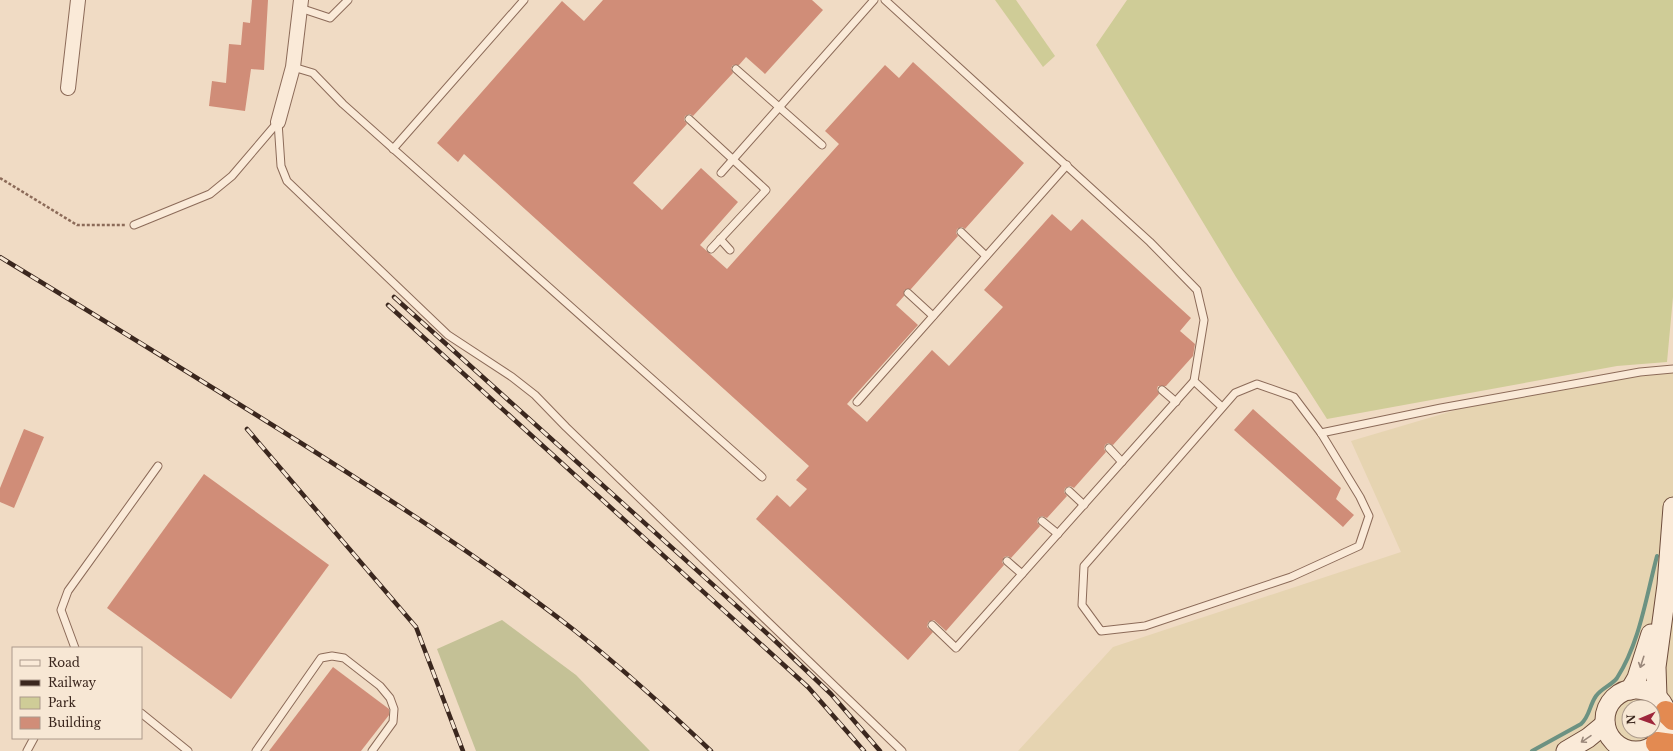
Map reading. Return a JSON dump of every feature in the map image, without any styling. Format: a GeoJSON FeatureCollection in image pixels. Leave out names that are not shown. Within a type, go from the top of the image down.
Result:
{"type":"FeatureCollection","features":[{"type":"Feature","properties":{"kind":"main road"},"geometry":{"type":"LineString","coordinates":[[1665,709],[1644,691],[1630,690],[1616,696],[1611,702],[1607,709],[1605,724],[1612,739],[1640,748],[1666,729],[1665,709],[1656,668],[1667,585],[1673,506]]}},
{"type":"Feature","properties":{"kind":"main road"},"geometry":{"type":"LineString","coordinates":[[1630,690],[1637,678],[1667,585]]}},
{"type":"Feature","properties":{"kind":"main road"},"geometry":{"type":"LineString","coordinates":[[1566,751],[1588,738],[1605,724]]}},
{"type":"Feature","properties":{"kind":"street"},"geometry":{"type":"LineString","coordinates":[[68,88],[78,0]]}},
{"type":"Feature","properties":{"kind":"street"},"geometry":{"type":"LineString","coordinates":[[278,122],[293,67],[300,4]]}},
{"type":"Feature","properties":{"kind":"lane"},"geometry":{"type":"LineString","coordinates":[[300,4],[330,18],[348,0]]}},
{"type":"Feature","properties":{"kind":"lane"},"geometry":{"type":"LineString","coordinates":[[393,149],[524,0]]}},
{"type":"Feature","properties":{"kind":"lane"},"geometry":{"type":"LineString","coordinates":[[721,173],[874,0]]}},
{"type":"Feature","properties":{"kind":"lane"},"geometry":{"type":"LineString","coordinates":[[885,0],[1150,242],[1197,290],[1204,320],[1194,381],[1176,402],[956,648],[932,625]]}},
{"type":"Feature","properties":{"kind":"lane"},"geometry":{"type":"LineString","coordinates":[[293,67],[313,73],[343,104],[393,149],[762,477]]}},
{"type":"Feature","properties":{"kind":"lane"},"geometry":{"type":"LineString","coordinates":[[736,69],[822,145]]}},
{"type":"Feature","properties":{"kind":"lane"},"geometry":{"type":"LineString","coordinates":[[689,119],[766,190],[711,249]]}},
{"type":"Feature","properties":{"kind":"lane"},"geometry":{"type":"LineString","coordinates":[[134,225],[210,194],[232,176],[278,122]]}},
{"type":"Feature","properties":{"kind":"lane"},"geometry":{"type":"LineString","coordinates":[[278,122],[281,166],[287,181],[448,335],[491,361],[535,395],[566,427],[902,751]]}},
{"type":"Feature","properties":{"kind":"lane"},"geometry":{"type":"LineString","coordinates":[[857,402],[1067,165]]}},
{"type":"Feature","properties":{"kind":"lane"},"geometry":{"type":"LineString","coordinates":[[961,232],[986,256]]}},
{"type":"Feature","properties":{"kind":"lane"},"geometry":{"type":"LineString","coordinates":[[720,239],[730,250]]}},
{"type":"Feature","properties":{"kind":"lane"},"geometry":{"type":"LineString","coordinates":[[908,293],[933,316]]}},
{"type":"Feature","properties":{"kind":"lane"},"geometry":{"type":"LineString","coordinates":[[1321,433],[1441,408],[1640,372],[1673,368]]}},
{"type":"Feature","properties":{"kind":"lane"},"geometry":{"type":"LineString","coordinates":[[1194,381],[1222,407]]}},
{"type":"Feature","properties":{"kind":"lane"},"geometry":{"type":"LineString","coordinates":[[1257,384],[1294,397],[1321,433],[1360,497],[1369,516],[1359,546],[1291,577],[1145,626],[1101,631],[1082,605],[1084,566],[1235,393],[1257,384]]}},
{"type":"Feature","properties":{"kind":"lane"},"geometry":{"type":"LineString","coordinates":[[1162,390],[1176,402]]}},
{"type":"Feature","properties":{"kind":"lane"},"geometry":{"type":"LineString","coordinates":[[1109,448],[1122,462]]}},
{"type":"Feature","properties":{"kind":"lane"},"geometry":{"type":"LineString","coordinates":[[75,647],[61,610],[68,591],[158,466]]}},
{"type":"Feature","properties":{"kind":"lane"},"geometry":{"type":"LineString","coordinates":[[1069,491],[1084,505]]}},
{"type":"Feature","properties":{"kind":"lane"},"geometry":{"type":"LineString","coordinates":[[1042,521],[1058,534]]}},
{"type":"Feature","properties":{"kind":"lane"},"geometry":{"type":"LineString","coordinates":[[1007,561],[1022,574]]}},
{"type":"Feature","properties":{"kind":"lane"},"geometry":{"type":"LineString","coordinates":[[256,751],[321,658],[332,656],[344,658],[380,686],[390,698],[394,709],[393,722],[372,751]]}},
{"type":"Feature","properties":{"kind":"lane"},"geometry":{"type":"LineString","coordinates":[[142,714],[188,751]]}},
{"type":"Feature","properties":{"kind":"lane"},"geometry":{"type":"LineString","coordinates":[[27,751],[33,739]]}},
{"type":"Feature","properties":{"kind":"path"},"geometry":{"type":"LineString","coordinates":[[0,178],[77,225],[134,225]]}},
{"type":"Feature","properties":{"kind":"shaded area"},"geometry":{"type":"Polygon","coordinates":[[[1673,369],[1673,751],[1018,751],[1113,647],[1401,552],[1351,441],[1493,399],[1673,369]]]}},
{"type":"Feature","properties":{"kind":"shaded area"},"geometry":{"type":"Polygon","coordinates":[[[502,620],[576,675],[650,751],[476,751],[437,649],[502,620]]]}},
{"type":"Feature","properties":{"kind":"green space"},"geometry":{"type":"Polygon","coordinates":[[[995,0],[1016,0],[1055,56],[1043,67],[995,0]]]}},
{"type":"Feature","properties":{"kind":"green space"},"geometry":{"type":"Polygon","coordinates":[[[1127,0],[1673,0],[1673,297],[1667,362],[1617,366],[1327,419],[1236,277],[1096,45],[1127,0]]]}},
{"type":"Feature","properties":{"kind":"building"},"geometry":{"type":"Polygon","coordinates":[[[252,0],[268,0],[264,70],[251,69],[245,111],[209,106],[212,81],[226,83],[229,44],[241,45],[243,22],[250,23],[252,0]]]}},
{"type":"Feature","properties":{"kind":"building"},"geometry":{"type":"Polygon","coordinates":[[[603,0],[812,0],[823,10],[765,74],[746,57],[739,65],[733,65],[731,68],[733,73],[693,116],[690,114],[685,116],[684,120],[687,124],[633,183],[662,210],[701,168],[738,202],[700,245],[727,269],[839,144],[825,131],[885,65],[899,78],[913,62],[1024,163],[965,229],[962,227],[957,229],[956,233],[958,236],[911,289],[904,290],[904,296],[896,305],[918,325],[847,404],[867,422],[932,350],[949,366],[1003,307],[984,290],[1052,214],[1071,231],[1082,219],[1191,318],[1180,331],[1195,344],[1193,356],[1166,386],[1158,386],[1157,389],[1159,394],[1113,445],[1108,443],[1105,445],[1104,449],[1106,452],[1074,488],[1070,486],[1065,488],[1064,492],[1067,496],[1047,518],[1042,516],[1038,518],[1037,522],[1040,526],[1011,558],[1008,556],[1004,557],[1002,562],[1004,565],[946,631],[934,620],[928,622],[927,627],[933,632],[908,660],[756,519],[777,495],[790,507],[807,489],[796,480],[809,466],[464,154],[458,162],[437,143],[562,1],[584,21],[603,0]]]}},
{"type":"Feature","properties":{"kind":"building"},"geometry":{"type":"Polygon","coordinates":[[[1253,409],[1341,488],[1336,499],[1354,515],[1343,527],[1234,430],[1253,409]]]}},
{"type":"Feature","properties":{"kind":"building"},"geometry":{"type":"Polygon","coordinates":[[[24,429],[44,437],[14,508],[0,502],[0,488],[24,429]]]}},
{"type":"Feature","properties":{"kind":"building"},"geometry":{"type":"Polygon","coordinates":[[[204,474],[329,565],[231,699],[107,608],[204,474]]]}},
{"type":"Feature","properties":{"kind":"building"},"geometry":{"type":"Polygon","coordinates":[[[333,667],[389,709],[389,715],[361,751],[269,751],[333,667]]]}},
{"type":"Feature","properties":{"kind":"waterway"},"geometry":{"type":"LineString","coordinates":[[1532,751],[1581,724],[1586,718],[1596,696],[1617,678],[1631,650],[1642,619],[1657,556]]}},
{"type":"Feature","properties":{"kind":"railway"},"geometry":{"type":"LineString","coordinates":[[0,257],[301,443],[405,510],[508,580],[592,644],[644,689],[711,751]]}},
{"type":"Feature","properties":{"kind":"railway"},"geometry":{"type":"LineString","coordinates":[[394,297],[771,637],[831,694],[880,751]]}},
{"type":"Feature","properties":{"kind":"railway"},"geometry":{"type":"LineString","coordinates":[[388,305],[808,687],[864,751]]}},
{"type":"Feature","properties":{"kind":"railway"},"geometry":{"type":"LineString","coordinates":[[247,429],[416,627],[463,751]]}}]}
